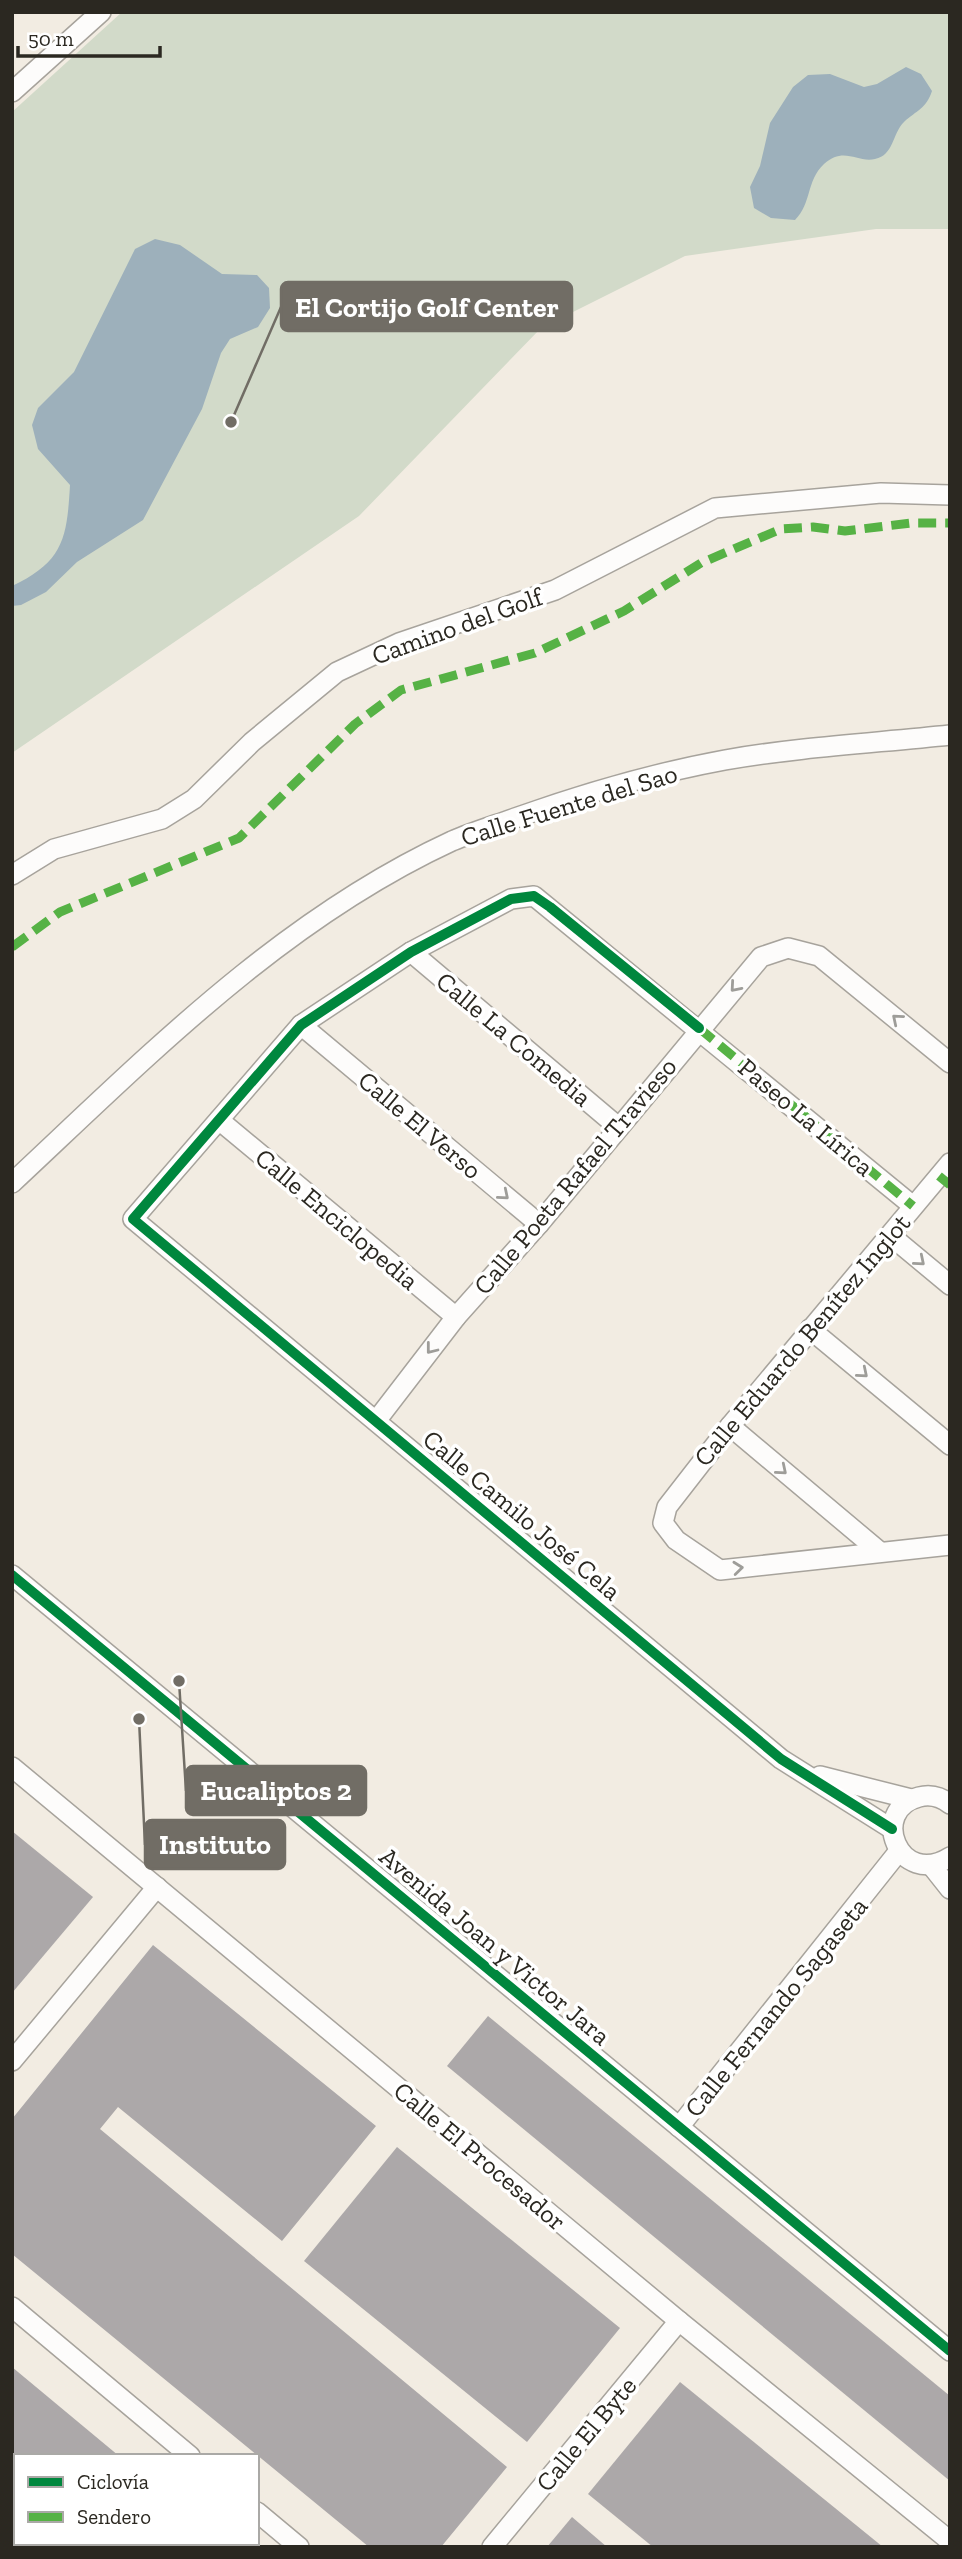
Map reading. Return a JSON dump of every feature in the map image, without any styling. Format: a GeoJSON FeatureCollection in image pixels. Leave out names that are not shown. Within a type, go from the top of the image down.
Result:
{"type":"FeatureCollection","features":[{"type":"Feature","properties":{"kind":"street"},"geometry":{"type":"LineString","coordinates":[[12,92],[102,12]]}},
{"type":"Feature","properties":{"kind":"street","name":"Camino del Golf"},"geometry":{"type":"LineString","coordinates":[[12,875],[54,849],[162,819],[194,799],[252,742],[337,672],[399,643],[555,590],[715,508],[881,493],[950,495]]}},
{"type":"Feature","properties":{"kind":"street","name":"Calle Fuente del Sao"},"geometry":{"type":"LineString","coordinates":[[12,1183],[178,1028],[269,953],[348,898],[453,841],[558,803],[662,773],[728,760],[950,735]]}},
{"type":"Feature","properties":{"kind":"street","name":"Paseo La Lírica"},"geometry":{"type":"LineString","coordinates":[[133,1219],[302,1025],[411,952],[511,899],[534,896],[699,1028],[913,1206]]}},
{"type":"Feature","properties":{"kind":"street","name":"Calle Poeta Rafael Travieso"},"geometry":{"type":"LineString","coordinates":[[376,1421],[456,1317],[539,1224],[617,1126],[761,957],[788,948],[819,956],[950,1063]]}},
{"type":"Feature","properties":{"kind":"street","name":"Calle La Comedia"},"geometry":{"type":"LineString","coordinates":[[411,952],[617,1126]]}},
{"type":"Feature","properties":{"kind":"street","name":"Calle El Verso"},"geometry":{"type":"LineString","coordinates":[[302,1025],[539,1224]]}},
{"type":"Feature","properties":{"kind":"street","name":"Calle Enciclopedia"},"geometry":{"type":"LineString","coordinates":[[219,1120],[456,1317]]}},
{"type":"Feature","properties":{"kind":"street","name":"Calle Eduardo Benítez Inglot"},"geometry":{"type":"LineString","coordinates":[[880,1552],[720,1570],[676,1539],[663,1523],[667,1507],[730,1426],[891,1236],[913,1206],[946,1175]]}},
{"type":"Feature","properties":{"kind":"street","name":"Calle Camilo José Cela"},"geometry":{"type":"LineString","coordinates":[[133,1219],[760,1742],[892,1829]]}},
{"type":"Feature","properties":{"kind":"street"},"geometry":{"type":"LineString","coordinates":[[891,1236],[950,1285]]}},
{"type":"Feature","properties":{"kind":"street"},"geometry":{"type":"LineString","coordinates":[[810,1329],[950,1445]]}},
{"type":"Feature","properties":{"kind":"street"},"geometry":{"type":"LineString","coordinates":[[730,1426],[880,1552],[950,1545]]}},
{"type":"Feature","properties":{"kind":"street","name":"Avenida Joan y Victor Jara"},"geometry":{"type":"LineString","coordinates":[[12,1575],[950,2351]]}},
{"type":"Feature","properties":{"kind":"street","name":"Calle El Procesador"},"geometry":{"type":"LineString","coordinates":[[12,1767],[679,2321],[950,2540]]}},
{"type":"Feature","properties":{"kind":"street","name":"Calle Camilo José Cela"},"geometry":{"type":"LineString","coordinates":[[802,1771],[911,1799]]}},
{"type":"Feature","properties":{"kind":"street"},"geometry":{"type":"LineString","coordinates":[[945,1796],[911,1799],[898,1812],[892,1829],[899,1851],[925,1865],[950,1889]]}},
{"type":"Feature","properties":{"kind":"street","name":"Calle Fernando Sagaseta"},"geometry":{"type":"LineString","coordinates":[[679,2127],[873,1887],[899,1851]]}},
{"type":"Feature","properties":{"kind":"street","name":"Calle Fernando Sagaseta"},"geometry":{"type":"LineString","coordinates":[[873,1887],[950,1857]]}},
{"type":"Feature","properties":{"kind":"street"},"geometry":{"type":"LineString","coordinates":[[12,2061],[157,1887]]}},
{"type":"Feature","properties":{"kind":"street"},"geometry":{"type":"LineString","coordinates":[[12,2307],[188,2454]]}},
{"type":"Feature","properties":{"kind":"street","name":"Calle El Byte"},"geometry":{"type":"LineString","coordinates":[[492,2547],[679,2321]]}},
{"type":"Feature","properties":{"kind":"street"},"geometry":{"type":"LineString","coordinates":[[259,2514],[299,2547]]}},
{"type":"Feature","properties":{"kind":"green space"},"geometry":{"type":"Polygon","coordinates":[[[122,12],[950,12],[950,229],[876,229],[685,256],[541,328],[359,516],[12,753],[12,112],[122,12]]]}},
{"type":"Feature","properties":{"kind":"water"},"geometry":{"type":"Polygon","coordinates":[[[906,67],[921,74],[932,91],[924,106],[900,127],[886,153],[868,160],[838,156],[824,164],[814,178],[804,206],[795,220],[771,218],[754,208],[750,187],[760,166],[770,123],[793,87],[808,75],[830,74],[864,87],[877,84],[906,67]]]}},
{"type":"Feature","properties":{"kind":"water"},"geometry":{"type":"Polygon","coordinates":[[[155,239],[180,245],[222,274],[257,275],[269,288],[270,308],[258,327],[230,339],[221,353],[202,409],[143,520],[77,562],[46,592],[21,605],[12,606],[12,586],[42,568],[52,558],[59,547],[67,520],[70,485],[38,449],[32,425],[38,408],[74,372],[135,249],[155,239]]]}},
{"type":"Feature","properties":{"kind":"building"},"geometry":{"type":"Polygon","coordinates":[[[12,1831],[93,1897],[12,1993],[12,1831]]]}},
{"type":"Feature","properties":{"kind":"building"},"geometry":{"type":"Polygon","coordinates":[[[153,1945],[376,2126],[282,2241],[118,2107],[100,2129],[507,2467],[441,2547],[369,2547],[259,2454],[12,2254],[12,2119],[153,1945]]]}},
{"type":"Feature","properties":{"kind":"building"},"geometry":{"type":"Polygon","coordinates":[[[488,2016],[950,2396],[950,2481],[447,2066],[488,2016]]]}},
{"type":"Feature","properties":{"kind":"building"},"geometry":{"type":"Polygon","coordinates":[[[397,2147],[620,2328],[527,2442],[304,2261],[397,2147]]]}},
{"type":"Feature","properties":{"kind":"building"},"geometry":{"type":"Polygon","coordinates":[[[12,2367],[117,2454],[14,2454],[12,2456],[12,2367]]]}},
{"type":"Feature","properties":{"kind":"building"},"geometry":{"type":"Polygon","coordinates":[[[680,2382],[883,2547],[653,2547],[588,2494],[680,2382]]]}},
{"type":"Feature","properties":{"kind":"building"},"geometry":{"type":"Polygon","coordinates":[[[572,2517],[607,2547],[547,2547],[572,2517]]]}},
{"type":"Feature","properties":{"kind":"marked path"},"geometry":{"type":"LineString","coordinates":[[12,947],[60,912],[239,838],[355,724],[401,690],[535,653],[624,611],[701,563],[781,529],[813,527],[845,531],[911,523],[950,523]]}},
{"type":"Feature","properties":{"kind":"marked path"},"geometry":{"type":"LineString","coordinates":[[699,1028],[913,1206]]}},
{"type":"Feature","properties":{"kind":"marked path"},"geometry":{"type":"LineString","coordinates":[[939,1176],[950,1185]]}},
{"type":"Feature","properties":{"kind":"cycle path"},"geometry":{"type":"LineString","coordinates":[[699,1028],[534,896],[511,899],[411,952],[301,1025],[133,1219],[781,1759],[892,1829]]}},
{"type":"Feature","properties":{"kind":"cycle path"},"geometry":{"type":"LineString","coordinates":[[12,1575],[950,2351]]}},
{"type":"Feature","properties":{"kind":"place","name":"El Cortijo Golf Center"},"geometry":{"type":"Point","coordinates":[231,422]}},
{"type":"Feature","properties":{"kind":"place","name":"Eucaliptos 2"},"geometry":{"type":"Point","coordinates":[179,1681]}},
{"type":"Feature","properties":{"kind":"place","name":"Instituto"},"geometry":{"type":"Point","coordinates":[139,1719]}}]}
